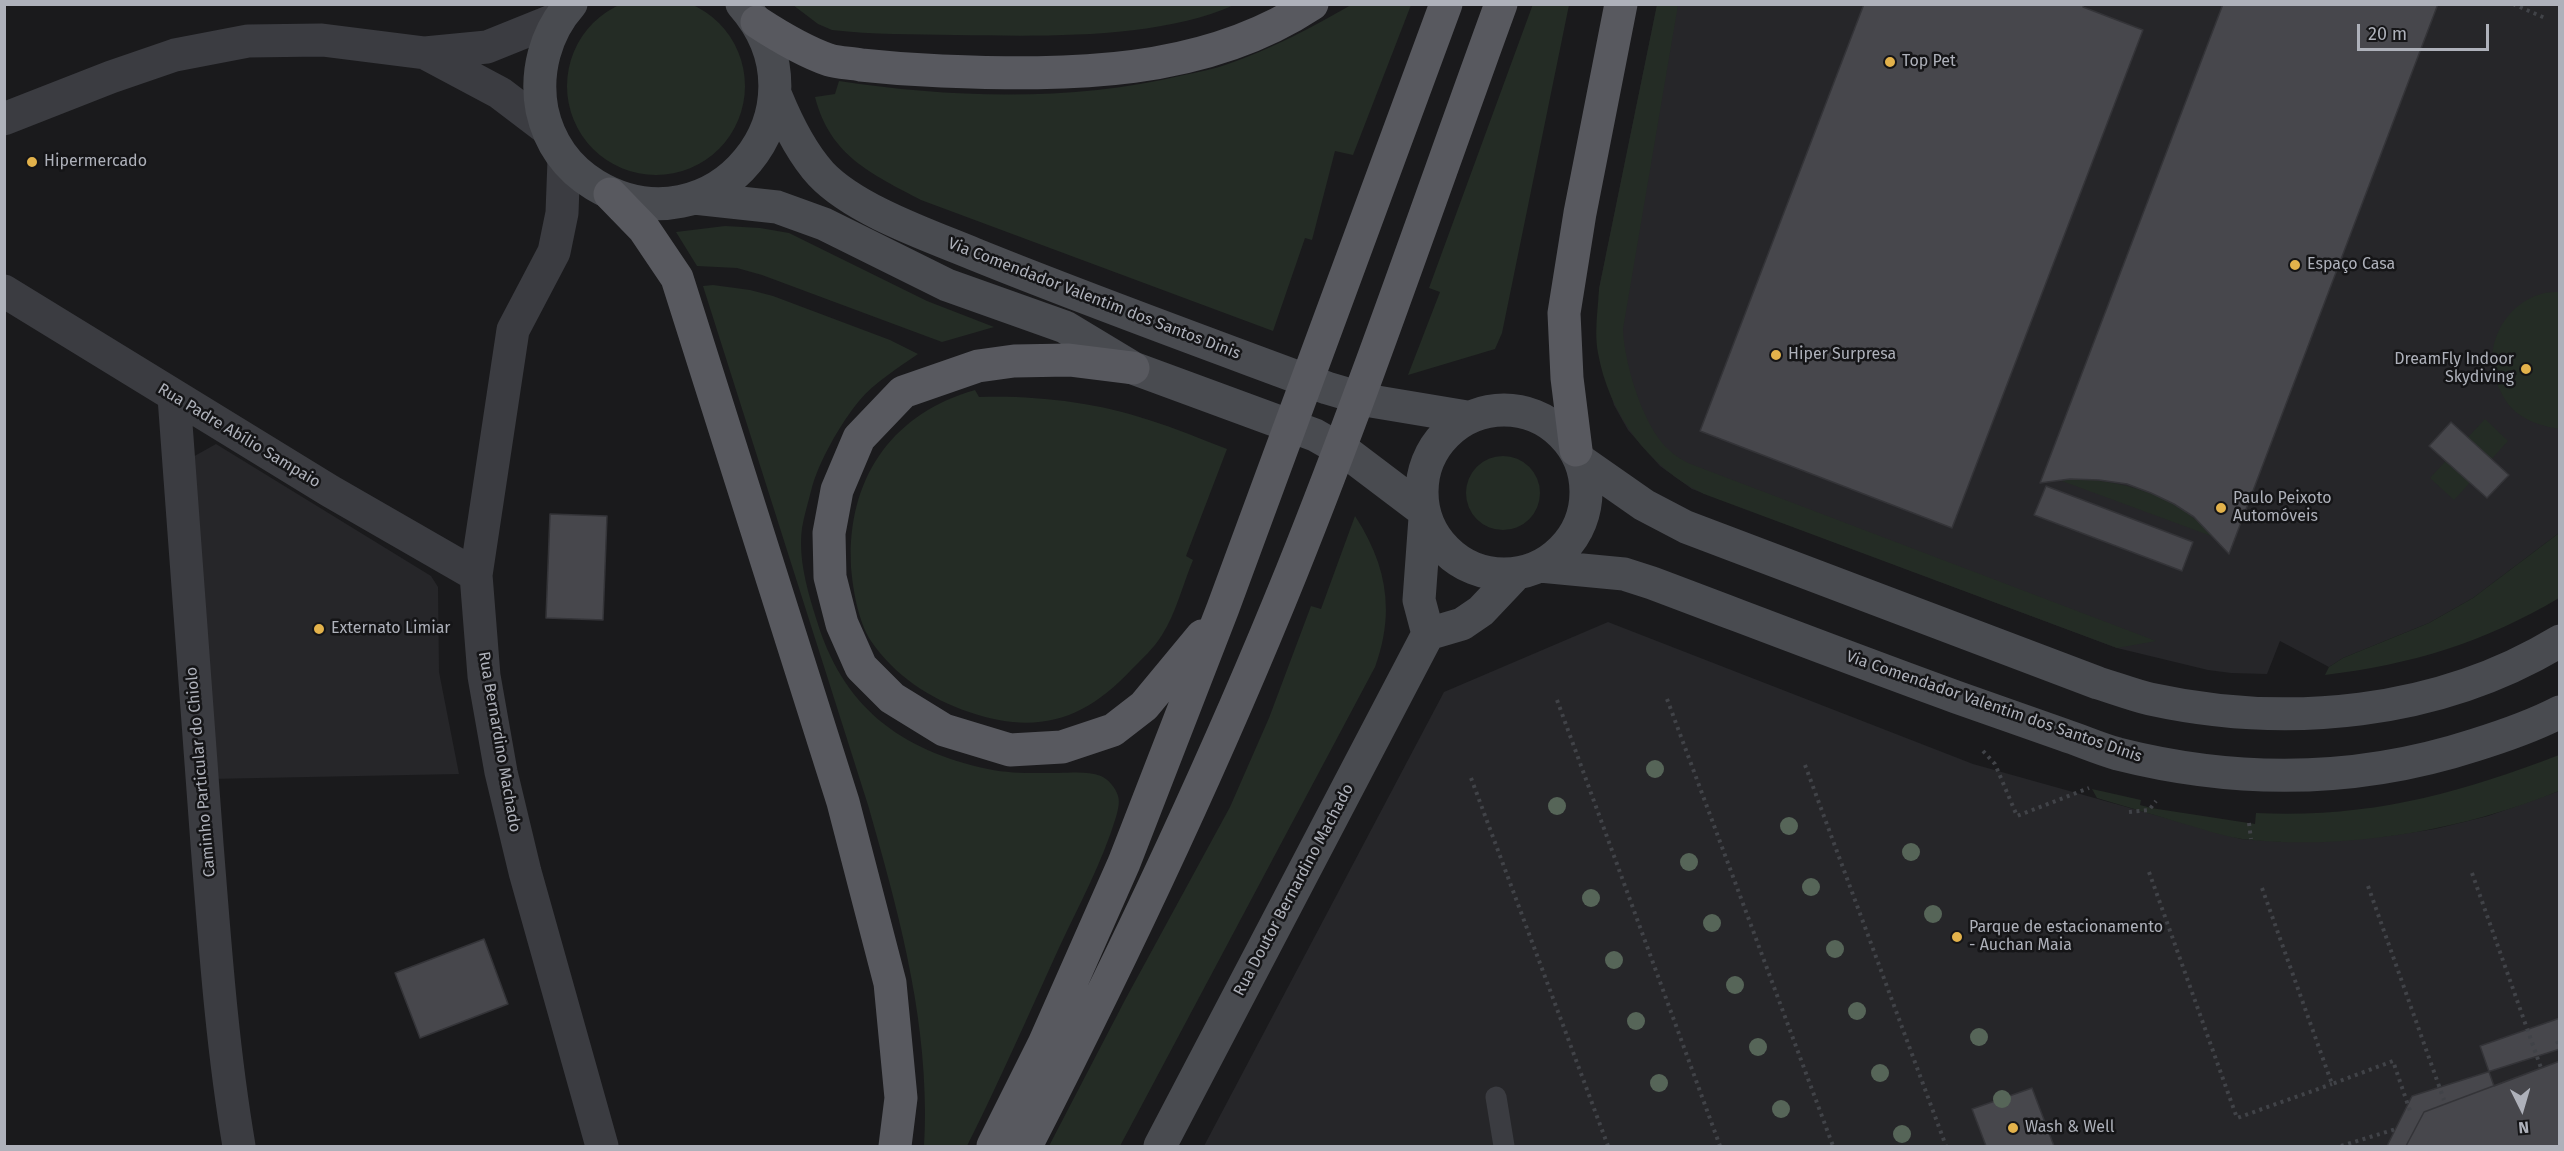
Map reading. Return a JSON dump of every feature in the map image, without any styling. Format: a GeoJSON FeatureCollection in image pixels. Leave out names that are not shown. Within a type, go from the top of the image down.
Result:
{"type":"FeatureCollection","features":[{"type":"Feature","properties":{"kind":"main road"},"geometry":{"type":"LineString","coordinates":[[750,13],[791,44],[831,61],[899,69],[1045,74],[1109,70],[1173,60],[1239,41],[1299,13],[1312,4]]}},
{"type":"Feature","properties":{"kind":"main road"},"geometry":{"type":"LineString","coordinates":[[993,1146],[1044,1044],[1124,863],[1223,608],[1446,4]]}},
{"type":"Feature","properties":{"kind":"main road"},"geometry":{"type":"LineString","coordinates":[[1026,1146],[1083,1035],[1241,693],[1292,570],[1395,301],[1501,4]]}},
{"type":"Feature","properties":{"kind":"main road"},"geometry":{"type":"LineString","coordinates":[[1622,4],[1580,213],[1564,313],[1567,378],[1578,455],[1586,486],[1584,513],[1568,544],[1556,556],[1528,569],[1481,611],[1462,624],[1428,634],[1419,600],[1424,515],[1422,484],[1429,457],[1444,434],[1467,417],[1487,411],[1508,409],[1528,413],[1546,421],[1563,434],[1578,455],[1644,505],[1686,527],[2098,683],[2160,700],[2202,708],[2284,714],[2325,713],[2370,708],[2454,688],[2522,661],[2559,641]]}},
{"type":"Feature","properties":{"kind":"main road"},"geometry":{"type":"LineString","coordinates":[[565,11],[543,53],[538,91],[546,128],[564,160],[585,179],[609,194],[644,229],[677,278],[843,802],[890,983],[901,1098],[895,1146]]}},
{"type":"Feature","properties":{"kind":"main road"},"geometry":{"type":"LineString","coordinates":[[609,194],[637,203],[666,204],[694,198],[719,187],[741,169],[759,148],[770,123],[776,96],[773,57],[750,13]]}},
{"type":"Feature","properties":{"kind":"main road","name":"Via Comendador Valentim dos Santos Dinis"},"geometry":{"type":"LineString","coordinates":[[776,96],[790,130],[821,174],[872,208],[918,231],[1028,276],[1327,388],[1371,401],[1467,417]]}},
{"type":"Feature","properties":{"kind":"main road"},"geometry":{"type":"LineString","coordinates":[[694,198],[777,207],[824,224],[947,285],[1065,327],[1133,368],[1315,435],[1350,455],[1424,515],[1442,546],[1454,557],[1484,572],[1528,569]]}},
{"type":"Feature","properties":{"kind":"main road"},"geometry":{"type":"LineString","coordinates":[[1133,368],[1069,360],[1014,361],[978,366],[903,392],[859,438],[837,490],[829,533],[830,577],[842,624],[861,667],[892,698],[944,730],[1010,750],[1062,747],[1113,730],[1144,706],[1223,608]]}},
{"type":"Feature","properties":{"kind":"main road","name":"Via Comendador Valentim dos Santos Dinis"},"geometry":{"type":"LineString","coordinates":[[1528,569],[1624,574],[1652,582],[2028,722],[2115,753],[2164,765],[2246,775],[2326,776],[2425,760],[2510,734],[2559,712]]}},
{"type":"Feature","properties":{"kind":"main road","name":"Rua Doutor Bernardino Machado"},"geometry":{"type":"LineString","coordinates":[[1160,1146],[1428,634]]}},
{"type":"Feature","properties":{"kind":"street"},"geometry":{"type":"LineString","coordinates":[[4,119],[111,77],[175,55],[248,41],[322,40],[425,53],[487,47],[525,34],[565,11]]}},
{"type":"Feature","properties":{"kind":"street"},"geometry":{"type":"LineString","coordinates":[[425,53],[500,93],[546,128]]}},
{"type":"Feature","properties":{"kind":"street","name":"Rua Bernardino Machado"},"geometry":{"type":"LineString","coordinates":[[564,160],[562,213],[554,252],[513,330],[476,575],[484,676],[501,772],[533,904],[602,1146]]}},
{"type":"Feature","properties":{"kind":"street","name":"Rua Padre Abílio Sampaio"},"geometry":{"type":"LineString","coordinates":[[4,291],[174,397],[476,575]]}},
{"type":"Feature","properties":{"kind":"street","name":"Caminho Particular do Chiolo"},"geometry":{"type":"LineString","coordinates":[[174,397],[191,652],[214,926],[227,1072],[239,1146]]}},
{"type":"Feature","properties":{"kind":"lane"},"geometry":{"type":"LineString","coordinates":[[1496,1096],[1504,1146]]}},
{"type":"Feature","properties":{"kind":"path"},"geometry":{"type":"LineString","coordinates":[[2512,4],[2546,18]]}},
{"type":"Feature","properties":{"kind":"path"},"geometry":{"type":"LineString","coordinates":[[1667,699],[1833,1146]]}},
{"type":"Feature","properties":{"kind":"path"},"geometry":{"type":"LineString","coordinates":[[1557,700],[1720,1146]]}},
{"type":"Feature","properties":{"kind":"path"},"geometry":{"type":"LineString","coordinates":[[1977,744],[1995,764],[2017,816],[2098,785]]}},
{"type":"Feature","properties":{"kind":"path"},"geometry":{"type":"LineString","coordinates":[[1805,765],[1946,1146]]}},
{"type":"Feature","properties":{"kind":"path"},"geometry":{"type":"LineString","coordinates":[[1471,778],[1608,1146]]}},
{"type":"Feature","properties":{"kind":"path"},"geometry":{"type":"LineString","coordinates":[[2129,812],[2150,810],[2160,796]]}},
{"type":"Feature","properties":{"kind":"path"},"geometry":{"type":"LineString","coordinates":[[2249,823],[2251,839]]}},
{"type":"Feature","properties":{"kind":"path"},"geometry":{"type":"LineString","coordinates":[[2149,872],[2237,1118],[2393,1061],[2410,1111]]}},
{"type":"Feature","properties":{"kind":"path"},"geometry":{"type":"LineString","coordinates":[[2472,873],[2541,1068]]}},
{"type":"Feature","properties":{"kind":"path"},"geometry":{"type":"LineString","coordinates":[[2368,886],[2444,1100]]}},
{"type":"Feature","properties":{"kind":"path"},"geometry":{"type":"LineString","coordinates":[[2262,888],[2332,1084]]}},
{"type":"Feature","properties":{"kind":"path"},"geometry":{"type":"LineString","coordinates":[[2557,1041],[2559,1047]]}},
{"type":"Feature","properties":{"kind":"path"},"geometry":{"type":"LineString","coordinates":[[2341,1146],[2396,1129]]}},
{"type":"Feature","properties":{"kind":"shaded area"},"geometry":{"type":"Polygon","coordinates":[[[656,-3],[690,4],[719,23],[738,52],[745,86],[738,120],[719,149],[690,168],[656,175],[622,168],[593,149],[574,120],[567,86],[574,52],[593,23],[622,4],[656,-3]]]}},
{"type":"Feature","properties":{"kind":"shaded area"},"geometry":{"type":"Polygon","coordinates":[[[1533,4],[1569,5],[1502,333],[1495,349],[1408,375],[1440,292],[1429,288],[1533,4]]]}},
{"type":"Feature","properties":{"kind":"shaded area"},"geometry":{"type":"Polygon","coordinates":[[[793,5],[1234,5],[1169,25],[1097,34],[1023,36],[894,34],[832,30],[818,24],[793,5]]]}},
{"type":"Feature","properties":{"kind":"shaded area"},"geometry":{"type":"Polygon","coordinates":[[[1351,5],[1411,5],[1353,155],[1335,151],[1312,240],[1305,238],[1273,331],[921,200],[870,172],[842,149],[822,117],[815,97],[835,94],[839,81],[968,94],[1056,93],[1142,84],[1223,66],[1260,52],[1351,5]]]}},
{"type":"Feature","properties":{"kind":"shaded area"},"geometry":{"type":"Polygon","coordinates":[[[1657,5],[2559,5],[2559,533],[2473,598],[2429,623],[2343,658],[2329,667],[2280,641],[2267,674],[2231,673],[2208,670],[2117,648],[1692,489],[1660,466],[1628,430],[1614,405],[1598,351],[1599,289],[1657,5]]]}},
{"type":"Feature","properties":{"kind":"shaded area"},"geometry":{"type":"Polygon","coordinates":[[[1657,5],[1678,5],[1623,329],[1626,356],[1634,386],[1652,428],[1662,443],[1672,453],[1688,463],[2156,641],[2117,648],[1704,494],[1665,469],[1634,436],[1611,397],[1603,375],[1597,345],[1597,321],[1599,289],[1657,5]]]}},
{"type":"Feature","properties":{"kind":"shaded area"},"geometry":{"type":"Polygon","coordinates":[[[725,226],[760,228],[789,233],[927,301],[994,327],[942,342],[762,275],[737,268],[697,266],[676,232],[725,226]]]}},
{"type":"Feature","properties":{"kind":"shaded area"},"geometry":{"type":"Polygon","coordinates":[[[713,285],[773,296],[890,340],[918,354],[872,388],[844,421],[819,468],[802,528],[802,562],[816,618],[827,649],[841,676],[858,699],[878,719],[901,736],[927,750],[956,761],[1005,772],[1096,774],[1109,782],[1118,796],[1116,817],[1097,868],[967,1146],[924,1146],[923,1059],[918,1016],[902,931],[868,805],[703,286],[713,285]]]}},
{"type":"Feature","properties":{"kind":"shaded area","name":"DreamFly Indoor Skydiving"},"geometry":{"type":"Polygon","coordinates":[[[2559,292],[2560,429],[2558,429],[2534,422],[2513,409],[2498,386],[2493,372],[2492,358],[2499,331],[2506,318],[2516,308],[2541,294],[2559,292]]]}},
{"type":"Feature","properties":{"kind":"shaded area"},"geometry":{"type":"Polygon","coordinates":[[[975,390],[979,397],[1021,397],[1087,404],[1159,423],[1227,449],[1186,556],[1193,560],[1162,635],[1148,653],[1114,687],[1077,712],[1058,719],[1016,722],[993,719],[955,707],[927,693],[902,675],[880,653],[866,633],[857,605],[851,567],[852,535],[857,506],[866,479],[880,454],[898,433],[920,415],[945,401],[975,390]]]}},
{"type":"Feature","properties":{"kind":"shaded area","name":"DreamFly Indoor Skydiving"},"geometry":{"type":"Polygon","coordinates":[[[2485,419],[2508,441],[2454,500],[2430,478],[2485,419]]]}},
{"type":"Feature","properties":{"kind":"shaded area","name":"Externato Limiar"},"geometry":{"type":"Polygon","coordinates":[[[216,444],[431,576],[438,587],[439,672],[459,774],[209,779],[191,458],[216,444]]]}},
{"type":"Feature","properties":{"kind":"shaded area"},"geometry":{"type":"Polygon","coordinates":[[[1496,456],[1510,456],[1524,462],[1534,472],[1540,486],[1538,507],[1524,524],[1510,530],[1496,530],[1482,524],[1472,514],[1466,500],[1466,486],[1472,472],[1482,462],[1496,456]]]}},
{"type":"Feature","properties":{"kind":"shaded area"},"geometry":{"type":"Polygon","coordinates":[[[2070,479],[2130,487],[2166,500],[2199,522],[2214,537],[2062,481],[2070,479]]]}},
{"type":"Feature","properties":{"kind":"shaded area"},"geometry":{"type":"Polygon","coordinates":[[[1355,516],[1374,553],[1385,589],[1385,627],[1375,667],[1120,1146],[1049,1146],[1230,807],[1269,718],[1311,606],[1321,609],[1355,516]]]}},
{"type":"Feature","properties":{"kind":"shaded area"},"geometry":{"type":"Polygon","coordinates":[[[2559,533],[2559,598],[2503,627],[2446,649],[2388,665],[2325,675],[2329,667],[2343,658],[2429,623],[2473,598],[2559,533]]]}},
{"type":"Feature","properties":{"kind":"shaded area","name":"Parque de estacionamento - Auchan Maia"},"geometry":{"type":"Polygon","coordinates":[[[1608,622],[1973,764],[2241,839],[2289,842],[2342,840],[2435,829],[2488,816],[2559,791],[2559,1146],[1204,1146],[1444,692],[1608,622]]]}},
{"type":"Feature","properties":{"kind":"shaded area"},"geometry":{"type":"Polygon","coordinates":[[[2559,755],[2559,791],[2522,805],[2484,817],[2404,834],[2322,842],[2282,842],[2237,838],[2097,798],[2092,789],[2141,800],[2140,805],[2151,808],[2255,824],[2256,813],[2336,812],[2410,801],[2483,782],[2559,755]]]}},
{"type":"Feature","properties":{"kind":"building"},"geometry":{"type":"Polygon","coordinates":[[[1864,4],[2084,4],[2083,7],[2143,30],[1952,528],[1700,431],[1864,4]]]}},
{"type":"Feature","properties":{"kind":"building"},"geometry":{"type":"Polygon","coordinates":[[[2223,4],[2438,4],[2229,554],[2194,517],[2151,493],[2127,484],[2099,480],[2070,479],[2040,483],[2223,4]]]}},
{"type":"Feature","properties":{"kind":"building"},"geometry":{"type":"Polygon","coordinates":[[[2451,422],[2509,475],[2487,498],[2429,446],[2451,422]]]}},
{"type":"Feature","properties":{"kind":"building"},"geometry":{"type":"Polygon","coordinates":[[[2046,486],[2193,542],[2182,571],[2034,515],[2046,486]]]}},
{"type":"Feature","properties":{"kind":"building"},"geometry":{"type":"Polygon","coordinates":[[[550,514],[607,516],[603,620],[546,618],[550,514]]]}},
{"type":"Feature","properties":{"kind":"building"},"geometry":{"type":"Polygon","coordinates":[[[484,939],[508,1004],[420,1038],[395,973],[484,939]]]}},
{"type":"Feature","properties":{"kind":"building"},"geometry":{"type":"Polygon","coordinates":[[[2560,1018],[2560,1061],[2494,1086],[2480,1046],[2560,1018]]]}},
{"type":"Feature","properties":{"kind":"building"},"geometry":{"type":"Polygon","coordinates":[[[2560,1049],[2560,1061],[2424,1112],[2406,1146],[2387,1146],[2412,1096],[2560,1049]]]}},
{"type":"Feature","properties":{"kind":"building"},"geometry":{"type":"Polygon","coordinates":[[[2560,1061],[2560,1146],[2406,1146],[2424,1112],[2560,1061]]]}},
{"type":"Feature","properties":{"kind":"building","name":"Wash & Well"},"geometry":{"type":"Polygon","coordinates":[[[2032,1088],[2054,1146],[1986,1146],[1972,1109],[2032,1088]]]}},
{"type":"Feature","properties":{"kind":"place","name":"Top Pet"},"geometry":{"type":"Point","coordinates":[1890,62]}},
{"type":"Feature","properties":{"kind":"place","name":"Hipermercado"},"geometry":{"type":"Point","coordinates":[32,162]}},
{"type":"Feature","properties":{"kind":"place","name":"Espaço Casa"},"geometry":{"type":"Point","coordinates":[2295,265]}},
{"type":"Feature","properties":{"kind":"place","name":"Hiper Surpresa"},"geometry":{"type":"Point","coordinates":[1776,355]}},
{"type":"Feature","properties":{"kind":"place","name":"DreamFly Indoor Skydiving"},"geometry":{"type":"Point","coordinates":[2526,369]}},
{"type":"Feature","properties":{"kind":"place","name":"Paulo Peixoto Automóveis"},"geometry":{"type":"Point","coordinates":[2221,508]}},
{"type":"Feature","properties":{"kind":"place","name":"Externato Limiar"},"geometry":{"type":"Point","coordinates":[319,629]}},
{"type":"Feature","properties":{"kind":"place","name":"Parque de estacionamento - Auchan Maia"},"geometry":{"type":"Point","coordinates":[1957,937]}},
{"type":"Feature","properties":{"kind":"place","name":"Wash & Well"},"geometry":{"type":"Point","coordinates":[2013,1128]}}]}
